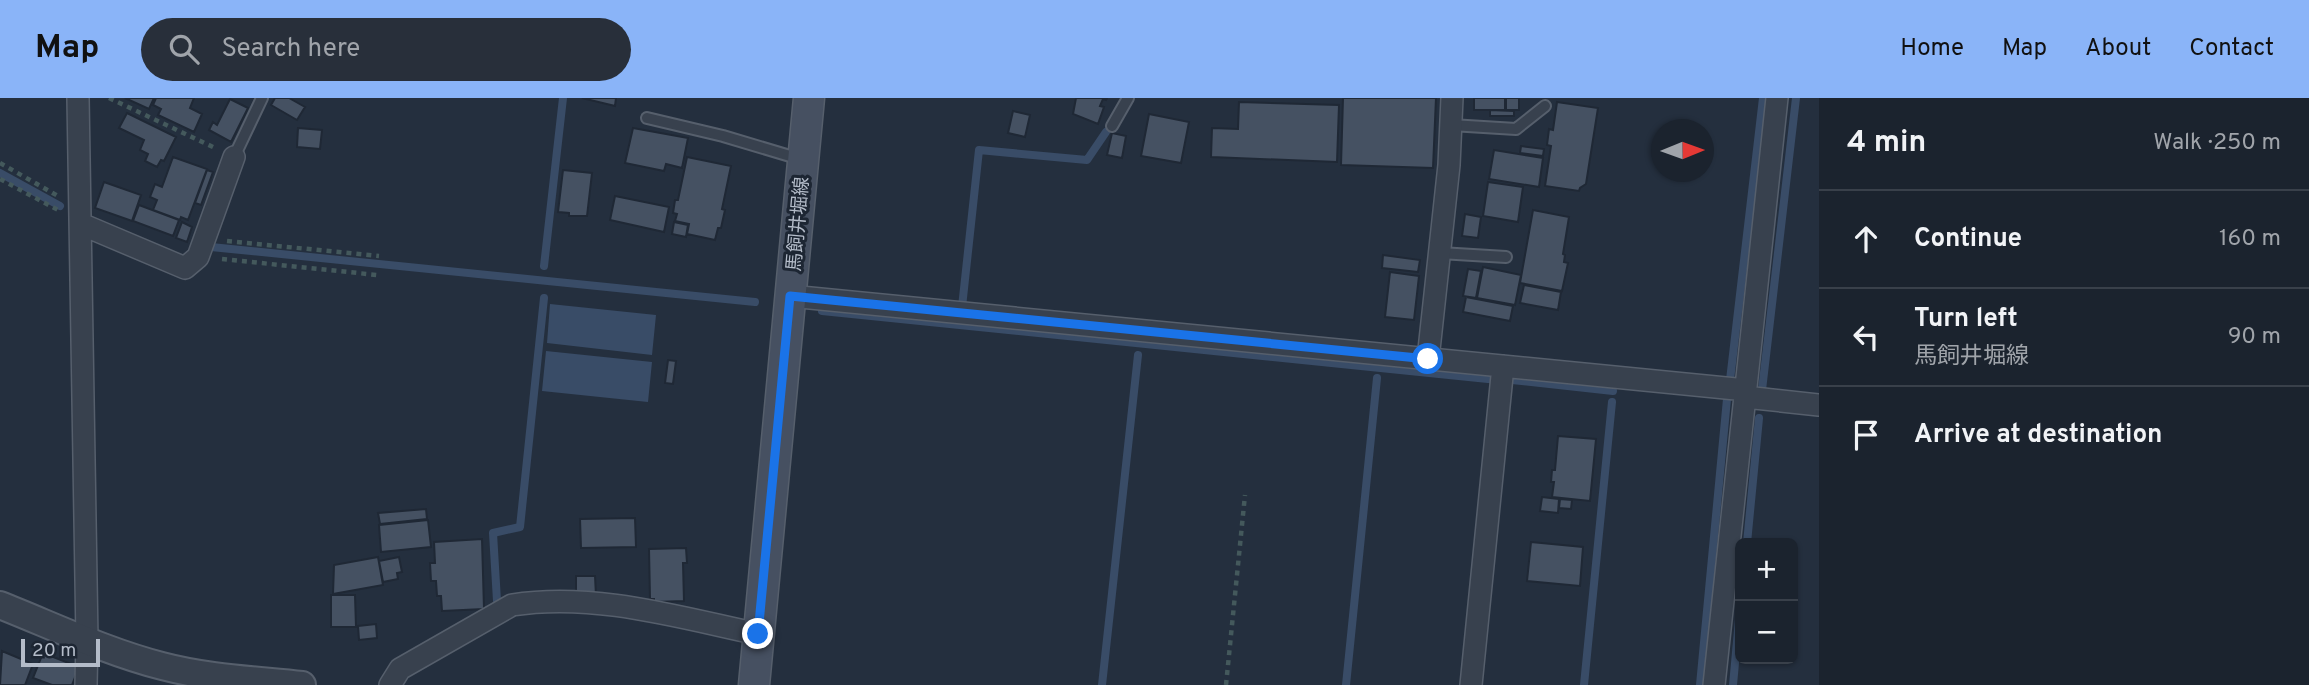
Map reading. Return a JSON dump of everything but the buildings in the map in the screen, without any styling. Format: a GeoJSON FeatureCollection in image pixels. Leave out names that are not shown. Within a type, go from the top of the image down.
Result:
{"type":"FeatureCollection","features":[{"type":"Feature","properties":{"kind":"main road","name":"馬飼井堀線"},"geometry":{"type":"LineString","coordinates":[[754,685],[809,98]]}},
{"type":"Feature","properties":{"kind":"street"},"geometry":{"type":"LineString","coordinates":[[78,98],[88,640],[86,685]]}},
{"type":"Feature","properties":{"kind":"street"},"geometry":{"type":"LineString","coordinates":[[1428,359],[1440,253],[1452,98]]}},
{"type":"Feature","properties":{"kind":"street"},"geometry":{"type":"LineString","coordinates":[[1714,685],[1777,98]]}},
{"type":"Feature","properties":{"kind":"street"},"geometry":{"type":"LineString","coordinates":[[81,223],[185,268],[201,247],[233,157]]}},
{"type":"Feature","properties":{"kind":"street"},"geometry":{"type":"LineString","coordinates":[[790,296],[1503,366],[1819,405]]}},
{"type":"Feature","properties":{"kind":"street"},"geometry":{"type":"LineString","coordinates":[[1471,685],[1503,366]]}},
{"type":"Feature","properties":{"kind":"street"},"geometry":{"type":"LineString","coordinates":[[390,685],[400,669],[512,605],[609,603],[758,634]]}},
{"type":"Feature","properties":{"kind":"street"},"geometry":{"type":"LineString","coordinates":[[0,605],[163,666],[211,675],[302,685]]}},
{"type":"Feature","properties":{"kind":"lane"},"geometry":{"type":"LineString","coordinates":[[233,157],[262,98]]}},
{"type":"Feature","properties":{"kind":"lane"},"geometry":{"type":"LineString","coordinates":[[1112,126],[1128,98]]}},
{"type":"Feature","properties":{"kind":"lane"},"geometry":{"type":"LineString","coordinates":[[1451,125],[1516,129],[1545,106]]}},
{"type":"Feature","properties":{"kind":"lane"},"geometry":{"type":"LineString","coordinates":[[647,118],[723,136],[803,160]]}},
{"type":"Feature","properties":{"kind":"lane"},"geometry":{"type":"LineString","coordinates":[[1440,253],[1506,257]]}},
{"type":"Feature","properties":{"kind":"path"},"geometry":{"type":"LineString","coordinates":[[109,98],[233,157]]}},
{"type":"Feature","properties":{"kind":"path"},"geometry":{"type":"LineString","coordinates":[[0,178],[81,223]]}},
{"type":"Feature","properties":{"kind":"path"},"geometry":{"type":"LineString","coordinates":[[201,247],[379,256]]}},
{"type":"Feature","properties":{"kind":"path"},"geometry":{"type":"LineString","coordinates":[[201,247],[377,275]]}},
{"type":"Feature","properties":{"kind":"path"},"geometry":{"type":"LineString","coordinates":[[1226,685],[1245,495]]}},
{"type":"Feature","properties":{"kind":"water"},"geometry":{"type":"Polygon","coordinates":[[[550,304],[656,315],[652,355],[547,343],[550,304]]]}},
{"type":"Feature","properties":{"kind":"water"},"geometry":{"type":"Polygon","coordinates":[[[546,351],[652,362],[648,402],[542,391],[546,351]]]}},
{"type":"Feature","properties":{"kind":"waterway"},"geometry":{"type":"LineString","coordinates":[[544,266],[563,98]]}},
{"type":"Feature","properties":{"kind":"waterway"},"geometry":{"type":"LineString","coordinates":[[1730,380],[1763,98]]}},
{"type":"Feature","properties":{"kind":"waterway"},"geometry":{"type":"LineString","coordinates":[[1762,390],[1796,98]]}},
{"type":"Feature","properties":{"kind":"waterway"},"geometry":{"type":"LineString","coordinates":[[962,307],[979,150],[1087,160],[1106,132]]}},
{"type":"Feature","properties":{"kind":"waterway"},"geometry":{"type":"LineString","coordinates":[[0,173],[60,206]]}},
{"type":"Feature","properties":{"kind":"waterway"},"geometry":{"type":"LineString","coordinates":[[211,247],[755,302]]}},
{"type":"Feature","properties":{"kind":"waterway"},"geometry":{"type":"LineString","coordinates":[[497,601],[493,533],[520,527],[544,298]]}},
{"type":"Feature","properties":{"kind":"waterway"},"geometry":{"type":"LineString","coordinates":[[822,311],[1488,379]]}},
{"type":"Feature","properties":{"kind":"waterway"},"geometry":{"type":"LineString","coordinates":[[1102,685],[1138,355]]}},
{"type":"Feature","properties":{"kind":"waterway"},"geometry":{"type":"LineString","coordinates":[[1346,685],[1377,378]]}},
{"type":"Feature","properties":{"kind":"waterway"},"geometry":{"type":"LineString","coordinates":[[1512,380],[1613,391]]}},
{"type":"Feature","properties":{"kind":"waterway"},"geometry":{"type":"LineString","coordinates":[[1700,685],[1727,399]]}},
{"type":"Feature","properties":{"kind":"waterway"},"geometry":{"type":"LineString","coordinates":[[1584,685],[1612,402]]}},
{"type":"Feature","properties":{"kind":"waterway"},"geometry":{"type":"LineString","coordinates":[[1747,538],[1759,418]]}},
{"type":"Feature","properties":{"kind":"waterway"},"geometry":{"type":"LineString","coordinates":[[1733,685],[1735,663]]}},
{"type":"Feature","properties":{"kind":"route"},"geometry":{"type":"LineString","coordinates":[[758,634],[790,296],[1428,359]]}}]}
